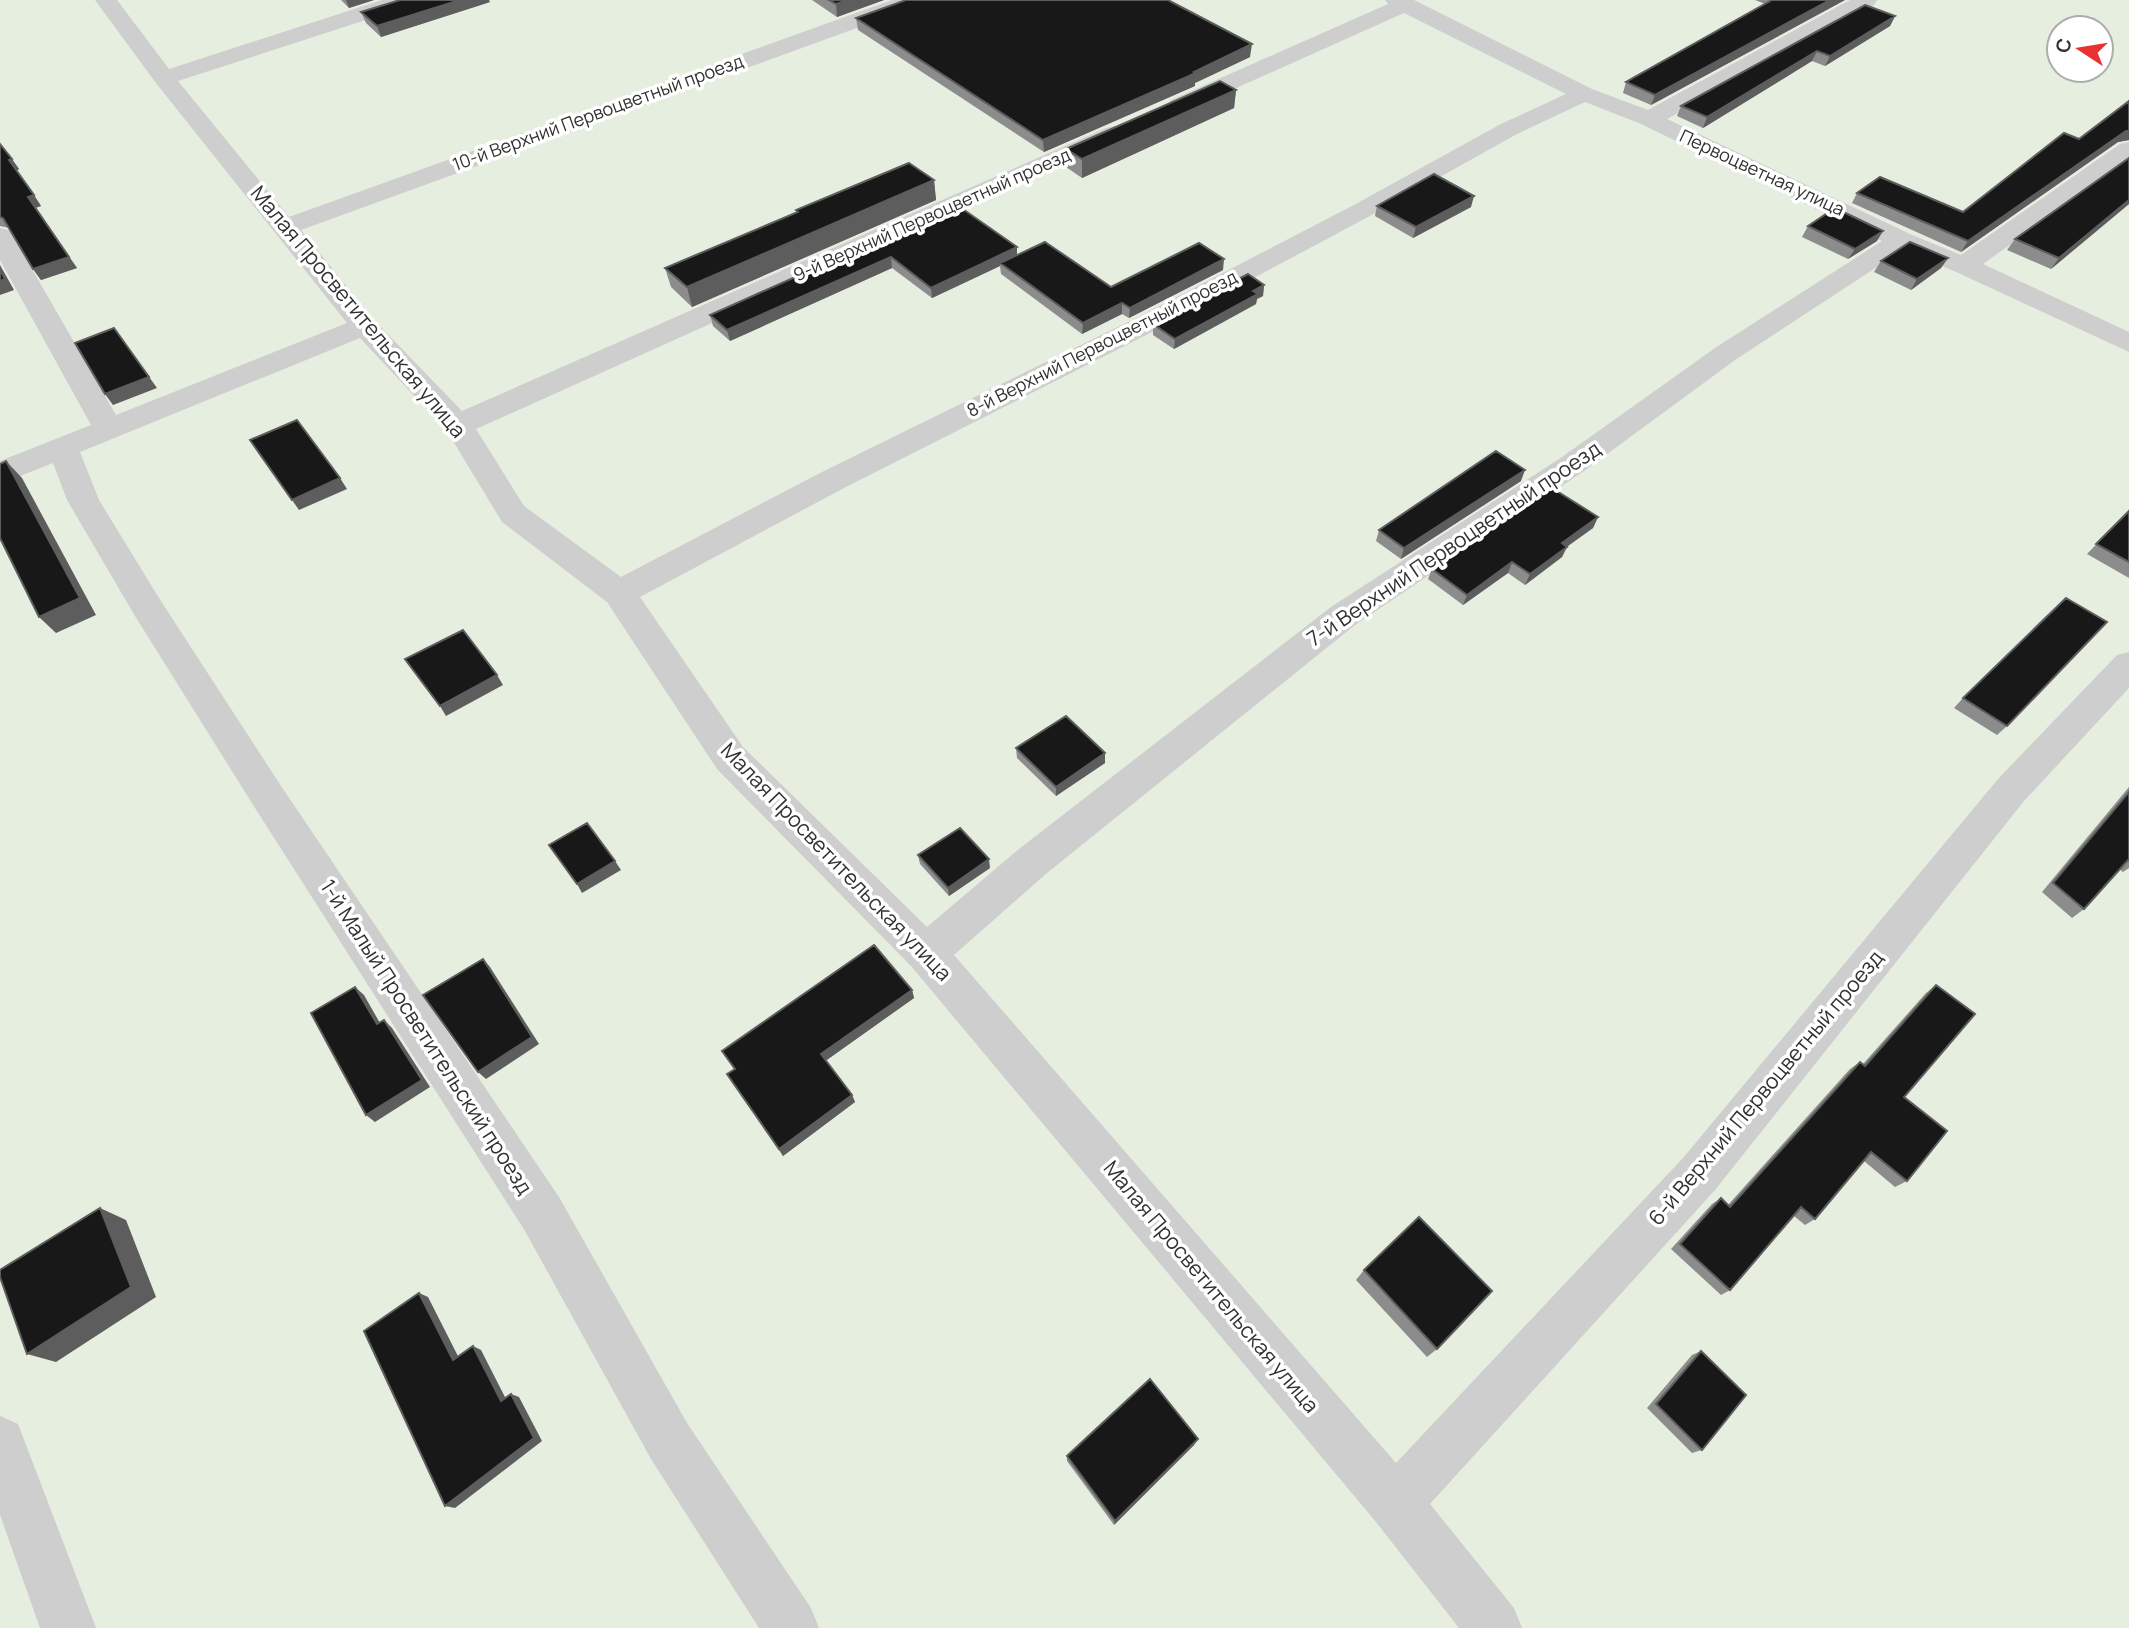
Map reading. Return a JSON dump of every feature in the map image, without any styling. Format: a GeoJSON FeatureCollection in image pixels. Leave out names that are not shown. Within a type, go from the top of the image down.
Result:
{"type":"FeatureCollection","features":[{"type":"Feature","properties":{"kind":"lane","name":"Малая Просветительская улица"},"geometry":{"type":"LineString","coordinates":[[106,0],[164,78],[364,326],[458,425],[513,514],[619,593],[730,758],[926,953],[1395,1503],[1494,1628]]}},
{"type":"Feature","properties":{"kind":"lane"},"geometry":{"type":"LineString","coordinates":[[164,78],[404,0]]}},
{"type":"Feature","properties":{"kind":"lane","name":"10-й Верхний Первоцветный проезд"},"geometry":{"type":"LineString","coordinates":[[285,227],[912,0]]}},
{"type":"Feature","properties":{"kind":"lane"},"geometry":{"type":"LineString","coordinates":[[1648,119],[1866,0]]}},
{"type":"Feature","properties":{"kind":"lane","name":"Первоцветная улица"},"geometry":{"type":"LineString","coordinates":[[1401,2],[1584,94],[1648,119],[1901,240],[1964,265],[2129,343]]}},
{"type":"Feature","properties":{"kind":"lane","name":"9-й Верхний Первоцветный проезд"},"geometry":{"type":"LineString","coordinates":[[458,425],[1147,119],[1401,2]]}},
{"type":"Feature","properties":{"kind":"lane","name":"8-й Верхний Первоцветный проезд"},"geometry":{"type":"LineString","coordinates":[[619,593],[833,480],[1182,305],[1362,211],[1509,129],[1584,94]]}},
{"type":"Feature","properties":{"kind":"lane"},"geometry":{"type":"LineString","coordinates":[[1964,265],[2129,149]]}},
{"type":"Feature","properties":{"kind":"lane"},"geometry":{"type":"LineString","coordinates":[[0,236],[108,428]]}},
{"type":"Feature","properties":{"kind":"lane","name":"7-й Верхний Первоцветный проезд"},"geometry":{"type":"LineString","coordinates":[[926,953],[1033,861],[1343,616],[1573,464],[1726,354],[1901,240]]}},
{"type":"Feature","properties":{"kind":"lane"},"geometry":{"type":"LineString","coordinates":[[0,473],[364,326]]}},
{"type":"Feature","properties":{"kind":"lane","name":"1-й Малый Просветительский проезд"},"geometry":{"type":"LineString","coordinates":[[62,447],[83,500],[147,607],[268,797],[542,1214],[669,1441],[791,1628]]}},
{"type":"Feature","properties":{"kind":"lane","name":"6-й Верхний Первоцветный проезд"},"geometry":{"type":"LineString","coordinates":[[1395,1503],[1699,1174],[2011,790],[2129,665]]}},
{"type":"Feature","properties":{"kind":"lane"},"geometry":{"type":"LineString","coordinates":[[0,1442],[68,1628]]}},
{"type":"Feature","properties":{"kind":"green space"},"geometry":{"type":"Polygon","coordinates":[[[0,0],[2129,0],[2129,1628],[0,1628],[0,0]]]}},
{"type":"Feature","properties":{"kind":"building"},"geometry":{"type":"Polygon","coordinates":[[[400,0],[460,0],[377,26],[361,12],[400,0]]]}},
{"type":"Feature","properties":{"kind":"building"},"geometry":{"type":"Polygon","coordinates":[[[829,0],[848,0],[836,4],[829,0]]]}},
{"type":"Feature","properties":{"kind":"building"},"geometry":{"type":"Polygon","coordinates":[[[906,0],[1168,0],[1252,44],[1194,72],[1196,73],[1043,140],[856,18],[906,0]]]}},
{"type":"Feature","properties":{"kind":"building"},"geometry":{"type":"Polygon","coordinates":[[[1772,0],[1830,0],[1655,95],[1626,82],[1772,0]]]}},
{"type":"Feature","properties":{"kind":"building"},"geometry":{"type":"Polygon","coordinates":[[[1865,5],[1895,16],[1830,56],[1817,51],[1707,117],[1681,106],[1865,5]]]}},
{"type":"Feature","properties":{"kind":"building"},"geometry":{"type":"Polygon","coordinates":[[[1220,81],[1236,90],[1082,159],[1066,149],[1220,81]]]}},
{"type":"Feature","properties":{"kind":"building"},"geometry":{"type":"Polygon","coordinates":[[[2129,101],[2129,131],[1968,241],[1857,193],[1880,177],[1963,212],[2064,133],[2079,139],[2129,101]]]}},
{"type":"Feature","properties":{"kind":"building"},"geometry":{"type":"Polygon","coordinates":[[[0,144],[34,195],[28,197],[69,257],[33,269],[0,217],[0,144]]]}},
{"type":"Feature","properties":{"kind":"building"},"geometry":{"type":"Polygon","coordinates":[[[2129,158],[2129,200],[2059,258],[2015,239],[2129,158]]]}},
{"type":"Feature","properties":{"kind":"building"},"geometry":{"type":"Polygon","coordinates":[[[909,163],[934,180],[687,287],[665,268],[798,212],[796,210],[909,163]]]}},
{"type":"Feature","properties":{"kind":"building"},"geometry":{"type":"Polygon","coordinates":[[[1434,174],[1474,196],[1416,227],[1377,206],[1434,174]]]}},
{"type":"Feature","properties":{"kind":"building"},"geometry":{"type":"Polygon","coordinates":[[[957,205],[1017,247],[931,288],[891,257],[727,330],[710,315],[957,205]]]}},
{"type":"Feature","properties":{"kind":"building"},"geometry":{"type":"Polygon","coordinates":[[[1835,208],[1883,231],[1855,249],[1808,226],[1835,208]]]}},
{"type":"Feature","properties":{"kind":"building"},"geometry":{"type":"Polygon","coordinates":[[[1045,242],[1111,287],[1199,243],[1224,259],[1130,308],[1122,303],[1083,323],[1000,263],[1045,242]]]}},
{"type":"Feature","properties":{"kind":"building"},"geometry":{"type":"Polygon","coordinates":[[[1910,242],[1948,258],[1917,279],[1881,261],[1910,242]]]}},
{"type":"Feature","properties":{"kind":"building"},"geometry":{"type":"Polygon","coordinates":[[[1248,274],[1264,285],[1253,291],[1258,294],[1175,339],[1153,324],[1248,274]]]}},
{"type":"Feature","properties":{"kind":"building"},"geometry":{"type":"Polygon","coordinates":[[[114,328],[149,377],[105,394],[75,343],[114,328]]]}},
{"type":"Feature","properties":{"kind":"building"},"geometry":{"type":"Polygon","coordinates":[[[297,420],[340,478],[292,500],[250,440],[297,420]]]}},
{"type":"Feature","properties":{"kind":"building"},"geometry":{"type":"Polygon","coordinates":[[[1496,451],[1525,470],[1404,548],[1379,530],[1496,451]]]}},
{"type":"Feature","properties":{"kind":"building"},"geometry":{"type":"Polygon","coordinates":[[[6,461],[80,598],[39,617],[0,538],[0,464],[6,461]]]}},
{"type":"Feature","properties":{"kind":"building"},"geometry":{"type":"Polygon","coordinates":[[[1552,488],[1598,517],[1562,543],[1567,547],[1530,574],[1512,562],[1467,595],[1432,569],[1552,488]]]}},
{"type":"Feature","properties":{"kind":"building"},"geometry":{"type":"Polygon","coordinates":[[[2129,511],[2129,562],[2096,544],[2129,511]]]}},
{"type":"Feature","properties":{"kind":"building"},"geometry":{"type":"Polygon","coordinates":[[[2066,598],[2107,622],[2007,726],[1963,698],[2066,598]]]}},
{"type":"Feature","properties":{"kind":"building"},"geometry":{"type":"Polygon","coordinates":[[[463,630],[497,675],[440,706],[405,659],[463,630]]]}},
{"type":"Feature","properties":{"kind":"building"},"geometry":{"type":"Polygon","coordinates":[[[1066,716],[1105,753],[1056,787],[1016,748],[1066,716]]]}},
{"type":"Feature","properties":{"kind":"building"},"geometry":{"type":"Polygon","coordinates":[[[2129,792],[2129,859],[2084,909],[2053,883],[2129,792]]]}},
{"type":"Feature","properties":{"kind":"building"},"geometry":{"type":"Polygon","coordinates":[[[587,823],[615,861],[577,884],[549,845],[587,823]]]}},
{"type":"Feature","properties":{"kind":"building"},"geometry":{"type":"Polygon","coordinates":[[[960,828],[989,859],[948,888],[918,855],[960,828]]]}},
{"type":"Feature","properties":{"kind":"building"},"geometry":{"type":"Polygon","coordinates":[[[874,945],[912,990],[821,1054],[852,1095],[779,1149],[727,1074],[735,1069],[722,1051],[874,945]]]}},
{"type":"Feature","properties":{"kind":"building"},"geometry":{"type":"Polygon","coordinates":[[[483,959],[532,1037],[478,1072],[423,995],[483,959]]]}},
{"type":"Feature","properties":{"kind":"building"},"geometry":{"type":"Polygon","coordinates":[[[1936,985],[1975,1014],[1904,1097],[1947,1131],[1907,1181],[1871,1152],[1815,1219],[1801,1207],[1730,1290],[1680,1244],[1721,1198],[1730,1207],[1860,1062],[1865,1066],[1936,985]]]}},
{"type":"Feature","properties":{"kind":"building"},"geometry":{"type":"Polygon","coordinates":[[[355,987],[377,1024],[384,1020],[422,1080],[366,1115],[311,1013],[355,987]]]}},
{"type":"Feature","properties":{"kind":"building"},"geometry":{"type":"Polygon","coordinates":[[[100,1208],[131,1287],[27,1354],[0,1277],[0,1270],[100,1208]]]}},
{"type":"Feature","properties":{"kind":"building"},"geometry":{"type":"Polygon","coordinates":[[[1419,1217],[1492,1291],[1437,1349],[1364,1270],[1419,1217]]]}},
{"type":"Feature","properties":{"kind":"building"},"geometry":{"type":"Polygon","coordinates":[[[419,1293],[453,1360],[473,1346],[501,1401],[511,1394],[534,1438],[445,1506],[364,1331],[419,1293]]]}},
{"type":"Feature","properties":{"kind":"building"},"geometry":{"type":"Polygon","coordinates":[[[1701,1351],[1746,1395],[1702,1450],[1656,1404],[1701,1351]]]}},
{"type":"Feature","properties":{"kind":"building"},"geometry":{"type":"Polygon","coordinates":[[[1150,1379],[1198,1439],[1115,1521],[1067,1456],[1150,1379]]]}}]}
